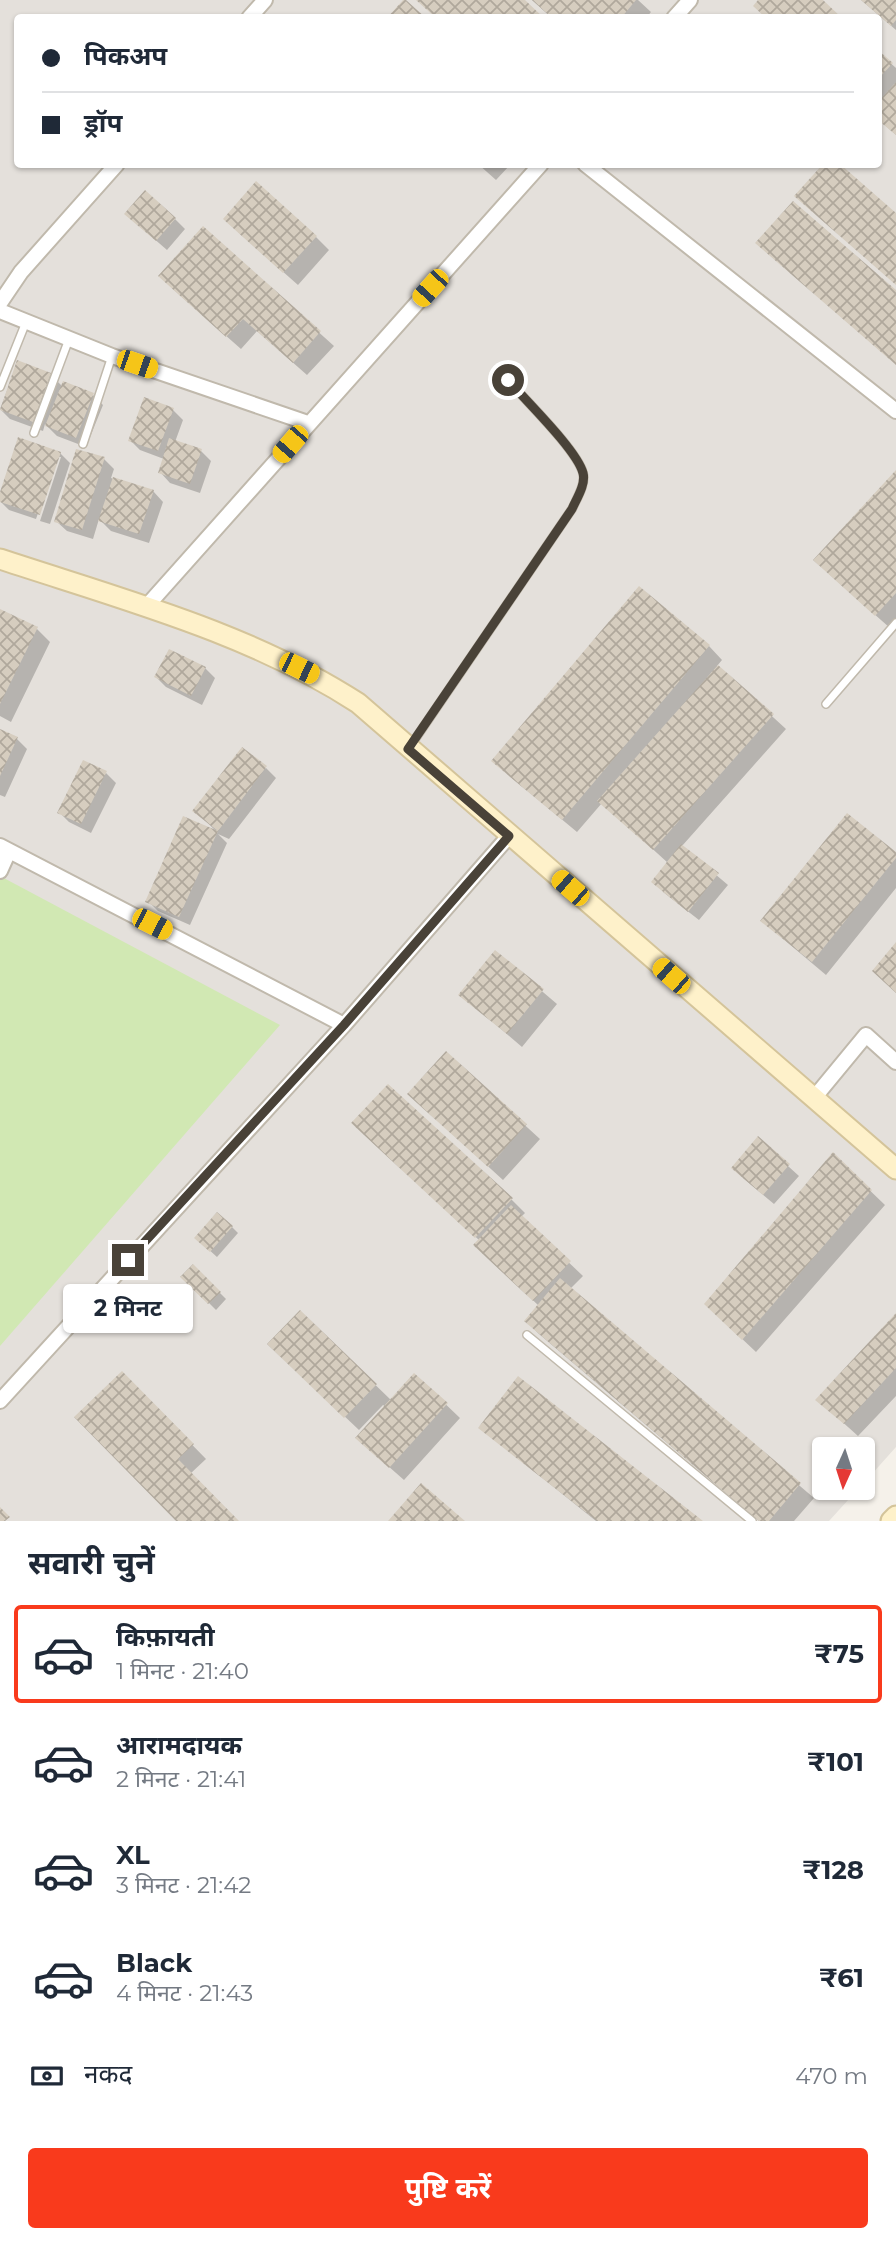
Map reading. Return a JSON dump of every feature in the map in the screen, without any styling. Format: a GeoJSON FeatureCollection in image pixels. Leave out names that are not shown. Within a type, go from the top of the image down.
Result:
{"type":"FeatureCollection","features":[{"type":"Feature","properties":{"kind":"street"},"geometry":{"type":"LineString","coordinates":[[253,14],[265,0]]}},
{"type":"Feature","properties":{"kind":"street"},"geometry":{"type":"LineString","coordinates":[[678,14],[690,0]]}},
{"type":"Feature","properties":{"kind":"street"},"geometry":{"type":"LineString","coordinates":[[0,303],[21,272],[113,168]]}},
{"type":"Feature","properties":{"kind":"street"},"geometry":{"type":"LineString","coordinates":[[146,607],[537,168]]}},
{"type":"Feature","properties":{"kind":"street"},"geometry":{"type":"LineString","coordinates":[[590,168],[896,411]]}},
{"type":"Feature","properties":{"kind":"street"},"geometry":{"type":"LineString","coordinates":[[0,311],[112,356],[308,424]]}},
{"type":"Feature","properties":{"kind":"street"},"geometry":{"type":"LineString","coordinates":[[0,559],[146,607],[279,659],[319,678],[358,703],[896,1169]]}},
{"type":"Feature","properties":{"kind":"street"},"geometry":{"type":"LineString","coordinates":[[0,1401],[344,1025],[509,836]]}},
{"type":"Feature","properties":{"kind":"street"},"geometry":{"type":"LineString","coordinates":[[0,871],[4,848],[344,1025]]}},
{"type":"Feature","properties":{"kind":"street"},"geometry":{"type":"LineString","coordinates":[[814,1098],[866,1035],[896,1062]]}},
{"type":"Feature","properties":{"kind":"street"},"geometry":{"type":"LineString","coordinates":[[891,1521],[896,1516]]}},
{"type":"Feature","properties":{"kind":"lane"},"geometry":{"type":"LineString","coordinates":[[0,387],[26,322]]}},
{"type":"Feature","properties":{"kind":"lane"},"geometry":{"type":"LineString","coordinates":[[34,433],[69,339]]}},
{"type":"Feature","properties":{"kind":"lane"},"geometry":{"type":"LineString","coordinates":[[83,444],[112,356]]}},
{"type":"Feature","properties":{"kind":"lane"},"geometry":{"type":"LineString","coordinates":[[408,749],[572,509],[581,489],[583,474],[576,458],[508,380]]}},
{"type":"Feature","properties":{"kind":"lane"},"geometry":{"type":"LineString","coordinates":[[826,704],[894,628]]}},
{"type":"Feature","properties":{"kind":"lane"},"geometry":{"type":"LineString","coordinates":[[527,1335],[752,1521]]}},
{"type":"Feature","properties":{"kind":"shaded area"},"geometry":{"type":"Polygon","coordinates":[[[0,0],[896,0],[896,1447],[875,1471],[875,1437],[812,1437],[812,1500],[848,1500],[829,1521],[0,1521],[0,0]]]}},
{"type":"Feature","properties":{"kind":"green space"},"geometry":{"type":"Polygon","coordinates":[[[0,876],[280,1025],[0,1346],[0,876]]]}},
{"type":"Feature","properties":{"kind":"building"},"geometry":{"type":"Polygon","coordinates":[[[406,0],[422,14],[391,14],[406,0]]]}},
{"type":"Feature","properties":{"kind":"building"},"geometry":{"type":"Polygon","coordinates":[[[416,0],[525,0],[540,14],[432,14],[416,0]]]}},
{"type":"Feature","properties":{"kind":"building"},"geometry":{"type":"Polygon","coordinates":[[[532,0],[636,0],[624,14],[548,14],[532,0]]]}},
{"type":"Feature","properties":{"kind":"building"},"geometry":{"type":"Polygon","coordinates":[[[758,0],[823,0],[838,14],[762,14],[753,6],[758,0]]]}},
{"type":"Feature","properties":{"kind":"building"},"geometry":{"type":"Polygon","coordinates":[[[861,0],[896,0],[896,20],[891,26],[882,18],[882,14],[877,14],[861,0]]]}},
{"type":"Feature","properties":{"kind":"building"},"geometry":{"type":"Polygon","coordinates":[[[882,53],[893,63],[882,75],[882,53]]]}},
{"type":"Feature","properties":{"kind":"building"},"geometry":{"type":"Polygon","coordinates":[[[896,82],[896,135],[882,123],[882,98],[896,82]]]}},
{"type":"Feature","properties":{"kind":"building"},"geometry":{"type":"Polygon","coordinates":[[[819,168],[845,168],[896,213],[896,285],[794,196],[819,168]]]}},
{"type":"Feature","properties":{"kind":"building"},"geometry":{"type":"Polygon","coordinates":[[[256,181],[317,236],[283,273],[223,219],[256,181]]]}},
{"type":"Feature","properties":{"kind":"building"},"geometry":{"type":"Polygon","coordinates":[[[145,190],[176,218],[156,241],[124,214],[145,190]]]}},
{"type":"Feature","properties":{"kind":"building"},"geometry":{"type":"Polygon","coordinates":[[[793,201],[896,290],[896,365],[755,243],[793,201]]]}},
{"type":"Feature","properties":{"kind":"building"},"geometry":{"type":"Polygon","coordinates":[[[203,226],[321,331],[293,363],[243,319],[226,337],[158,276],[203,226]]]}},
{"type":"Feature","properties":{"kind":"building"},"geometry":{"type":"Polygon","coordinates":[[[17,360],[51,373],[33,422],[0,410],[17,360]]]}},
{"type":"Feature","properties":{"kind":"building"},"geometry":{"type":"Polygon","coordinates":[[[63,381],[94,393],[76,438],[45,426],[63,381]]]}},
{"type":"Feature","properties":{"kind":"building"},"geometry":{"type":"Polygon","coordinates":[[[144,397],[174,408],[158,451],[128,441],[144,397]]]}},
{"type":"Feature","properties":{"kind":"building"},"geometry":{"type":"Polygon","coordinates":[[[18,437],[61,452],[40,515],[0,502],[0,492],[18,437]]]}},
{"type":"Feature","properties":{"kind":"building"},"geometry":{"type":"Polygon","coordinates":[[[169,438],[202,449],[190,484],[158,473],[169,438]]]}},
{"type":"Feature","properties":{"kind":"building"},"geometry":{"type":"Polygon","coordinates":[[[76,449],[105,457],[82,530],[54,522],[76,449]]]}},
{"type":"Feature","properties":{"kind":"building"},"geometry":{"type":"Polygon","coordinates":[[[896,470],[896,593],[875,616],[813,560],[896,470]]]}},
{"type":"Feature","properties":{"kind":"building"},"geometry":{"type":"Polygon","coordinates":[[[113,477],[154,490],[139,534],[98,521],[113,477]]]}},
{"type":"Feature","properties":{"kind":"building"},"geometry":{"type":"Polygon","coordinates":[[[639,586],[710,645],[562,820],[491,761],[639,586]]]}},
{"type":"Feature","properties":{"kind":"building"},"geometry":{"type":"Polygon","coordinates":[[[0,609],[38,627],[0,704],[0,609]]]}},
{"type":"Feature","properties":{"kind":"building"},"geometry":{"type":"Polygon","coordinates":[[[169,649],[206,667],[191,696],[154,677],[169,649]]]}},
{"type":"Feature","properties":{"kind":"building"},"geometry":{"type":"Polygon","coordinates":[[[718,665],[774,714],[653,850],[597,801],[718,665]]]}},
{"type":"Feature","properties":{"kind":"building"},"geometry":{"type":"Polygon","coordinates":[[[0,729],[18,737],[0,776],[0,729]]]}},
{"type":"Feature","properties":{"kind":"building"},"geometry":{"type":"Polygon","coordinates":[[[242,747],[267,766],[218,831],[192,811],[242,747]]]}},
{"type":"Feature","properties":{"kind":"building"},"geometry":{"type":"Polygon","coordinates":[[[83,760],[107,771],[81,824],[57,813],[83,760]]]}},
{"type":"Feature","properties":{"kind":"building"},"geometry":{"type":"Polygon","coordinates":[[[847,813],[896,852],[896,858],[812,962],[760,921],[847,813]]]}},
{"type":"Feature","properties":{"kind":"building"},"geometry":{"type":"Polygon","coordinates":[[[183,816],[218,831],[179,917],[145,902],[183,816]]]}},
{"type":"Feature","properties":{"kind":"building"},"geometry":{"type":"Polygon","coordinates":[[[681,844],[719,873],[688,912],[651,882],[681,844]]]}},
{"type":"Feature","properties":{"kind":"building"},"geometry":{"type":"Polygon","coordinates":[[[896,942],[896,993],[872,971],[896,942]]]}},
{"type":"Feature","properties":{"kind":"building"},"geometry":{"type":"Polygon","coordinates":[[[495,950],[544,989],[507,1034],[458,995],[495,950]]]}},
{"type":"Feature","properties":{"kind":"building"},"geometry":{"type":"Polygon","coordinates":[[[446,1051],[527,1124],[488,1167],[407,1094],[446,1051]]]}},
{"type":"Feature","properties":{"kind":"building"},"geometry":{"type":"Polygon","coordinates":[[[388,1084],[513,1198],[475,1238],[351,1123],[388,1084]]]}},
{"type":"Feature","properties":{"kind":"building"},"geometry":{"type":"Polygon","coordinates":[[[758,1136],[790,1164],[763,1195],[731,1168],[758,1136]]]}},
{"type":"Feature","properties":{"kind":"building"},"geometry":{"type":"Polygon","coordinates":[[[833,1152],[872,1190],[742,1340],[704,1304],[833,1152]]]}},
{"type":"Feature","properties":{"kind":"building"},"geometry":{"type":"Polygon","coordinates":[[[511,1205],[571,1261],[533,1301],[473,1245],[511,1205]]]}},
{"type":"Feature","properties":{"kind":"building"},"geometry":{"type":"Polygon","coordinates":[[[217,1212],[233,1226],[210,1252],[194,1238],[217,1212]]]}},
{"type":"Feature","properties":{"kind":"building"},"geometry":{"type":"Polygon","coordinates":[[[193,1264],[221,1292],[208,1304],[180,1277],[193,1264]]]}},
{"type":"Feature","properties":{"kind":"building"},"geometry":{"type":"Polygon","coordinates":[[[560,1278],[801,1483],[769,1521],[759,1521],[524,1321],[560,1278]]]}},
{"type":"Feature","properties":{"kind":"building"},"geometry":{"type":"Polygon","coordinates":[[[300,1310],[377,1384],[344,1418],[267,1344],[300,1310]]]}},
{"type":"Feature","properties":{"kind":"building"},"geometry":{"type":"Polygon","coordinates":[[[896,1313],[896,1368],[844,1424],[815,1400],[896,1313]]]}},
{"type":"Feature","properties":{"kind":"building"},"geometry":{"type":"Polygon","coordinates":[[[122,1371],[194,1444],[178,1459],[239,1521],[176,1521],[74,1417],[122,1371]]]}},
{"type":"Feature","properties":{"kind":"building"},"geometry":{"type":"Polygon","coordinates":[[[414,1373],[448,1403],[389,1468],[355,1438],[414,1373]]]}},
{"type":"Feature","properties":{"kind":"building"},"geometry":{"type":"Polygon","coordinates":[[[518,1376],[703,1521],[597,1521],[478,1428],[518,1376]]]}},
{"type":"Feature","properties":{"kind":"building"},"geometry":{"type":"Polygon","coordinates":[[[421,1483],[465,1521],[388,1521],[421,1483]]]}},
{"type":"Feature","properties":{"kind":"building"},"geometry":{"type":"Polygon","coordinates":[[[0,1507],[10,1517],[5,1521],[0,1521],[0,1507]]]}},
{"type":"Feature","properties":{"kind":"route"},"geometry":{"type":"LineString","coordinates":[[128,1260],[344,1025],[509,836],[408,749],[572,509],[581,489],[583,474],[576,458],[508,380]]}}]}
